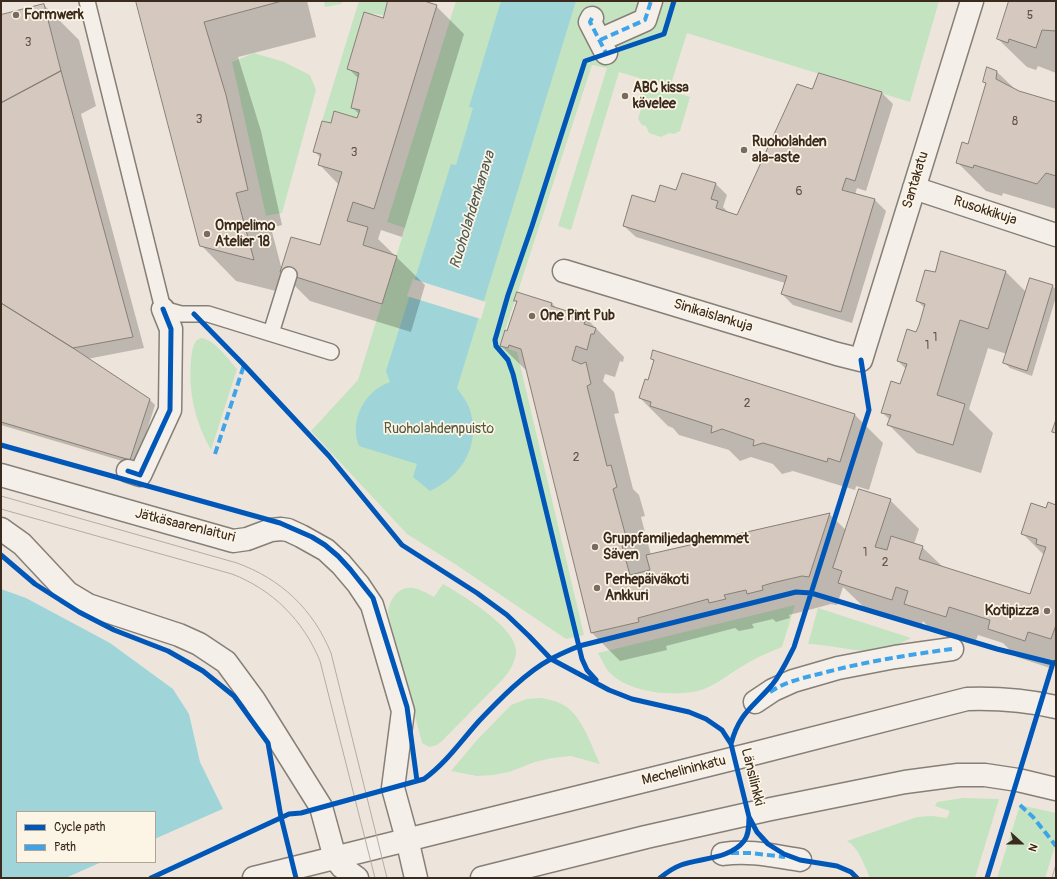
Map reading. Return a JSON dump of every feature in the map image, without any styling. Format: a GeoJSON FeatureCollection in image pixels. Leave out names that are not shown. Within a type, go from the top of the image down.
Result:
{"type":"FeatureCollection","features":[{"type":"Feature","properties":{"kind":"main road"},"geometry":{"type":"LineString","coordinates":[[592,18],[590,22],[603,46],[645,20],[651,1]]}},
{"type":"Feature","properties":{"kind":"main road","name":"Santakatu"},"geometry":{"type":"LineString","coordinates":[[861,360],[972,1]]}},
{"type":"Feature","properties":{"kind":"main road","name":"Rusokkikuja"},"geometry":{"type":"LineString","coordinates":[[914,188],[1056,235]]}},
{"type":"Feature","properties":{"kind":"main road","name":"Sinikaislankuja"},"geometry":{"type":"LineString","coordinates":[[564,271],[861,360]]}},
{"type":"Feature","properties":{"kind":"main road"},"geometry":{"type":"LineString","coordinates":[[134,476],[170,410],[171,329],[163,309]]}},
{"type":"Feature","properties":{"kind":"main road","name":"Jätkäsaarenlaituri"},"geometry":{"type":"LineString","coordinates":[[1,475],[233,541],[247,539],[271,530],[288,530],[326,550],[341,564],[358,584],[372,605],[403,711],[393,788],[416,878]]}},
{"type":"Feature","properties":{"kind":"main road"},"geometry":{"type":"LineString","coordinates":[[1,529],[22,544],[68,593],[88,605],[179,635],[199,644],[226,662],[254,700],[321,807],[335,858],[342,867],[357,878]]}},
{"type":"Feature","properties":{"kind":"main road"},"geometry":{"type":"LineString","coordinates":[[755,702],[773,690],[793,681],[838,668],[895,657],[952,649]]}},
{"type":"Feature","properties":{"kind":"main road","name":"Mechelininkatu"},"geometry":{"type":"LineString","coordinates":[[254,878],[967,699],[999,698],[1040,703],[1056,707]]}},
{"type":"Feature","properties":{"kind":"main road"},"geometry":{"type":"LineString","coordinates":[[482,878],[766,810],[905,782],[958,775],[985,774],[1056,789]]}},
{"type":"Feature","properties":{"kind":"main road"},"geometry":{"type":"LineString","coordinates":[[723,854],[751,852],[800,860]]}},
{"type":"Feature","properties":{"kind":"lane"},"geometry":{"type":"LineString","coordinates":[[87,1],[163,309],[181,314],[208,314],[331,352]]}},
{"type":"Feature","properties":{"kind":"lane"},"geometry":{"type":"LineString","coordinates":[[270,333],[289,275]]}},
{"type":"Feature","properties":{"kind":"green space"},"geometry":{"type":"Polygon","coordinates":[[[324,1],[343,1],[341,4],[325,7],[324,1]]]}},
{"type":"Feature","properties":{"kind":"green space"},"geometry":{"type":"Polygon","coordinates":[[[359,1],[388,1],[384,15],[364,13],[347,68],[359,73],[351,107],[360,110],[357,118],[334,112],[331,123],[322,121],[359,1]]]}},
{"type":"Feature","properties":{"kind":"green space","name":"Ruoholahdenpuisto"},"geometry":{"type":"Polygon","coordinates":[[[456,1],[939,1],[910,102],[687,33],[670,87],[619,72],[571,230],[558,226],[607,68],[592,65],[500,346],[517,352],[584,635],[566,639],[455,564],[407,534],[311,431],[358,380],[405,228],[387,222],[456,1]]]}},
{"type":"Feature","properties":{"kind":"green space"},"geometry":{"type":"Polygon","coordinates":[[[254,53],[284,62],[310,75],[316,90],[282,213],[266,216],[232,62],[254,53]]]}},
{"type":"Feature","properties":{"kind":"green space"},"geometry":{"type":"Polygon","coordinates":[[[646,83],[690,97],[680,131],[674,134],[669,133],[661,137],[649,133],[646,126],[642,125],[638,119],[645,96],[642,95],[646,83]]]}},
{"type":"Feature","properties":{"kind":"green space"},"geometry":{"type":"Polygon","coordinates":[[[201,338],[206,339],[216,346],[237,369],[211,450],[197,418],[191,384],[190,372],[192,350],[197,340],[201,338]]]}},
{"type":"Feature","properties":{"kind":"green space"},"geometry":{"type":"Polygon","coordinates":[[[443,584],[498,622],[514,642],[516,655],[512,666],[503,679],[442,741],[437,745],[429,747],[422,743],[388,613],[392,599],[403,589],[413,588],[424,591],[434,597],[443,584]]]}},
{"type":"Feature","properties":{"kind":"green space"},"geometry":{"type":"Polygon","coordinates":[[[795,605],[782,647],[750,661],[710,687],[694,692],[655,692],[630,686],[611,674],[605,667],[598,653],[795,605]]]}},
{"type":"Feature","properties":{"kind":"green space"},"geometry":{"type":"Polygon","coordinates":[[[818,608],[911,638],[897,645],[872,651],[808,644],[818,608]]]}},
{"type":"Feature","properties":{"kind":"green space"},"geometry":{"type":"Polygon","coordinates":[[[542,698],[560,703],[577,717],[586,732],[600,764],[571,756],[535,762],[509,772],[493,775],[477,776],[451,771],[477,740],[511,705],[527,699],[542,698]]]}},
{"type":"Feature","properties":{"kind":"green space"},"geometry":{"type":"Polygon","coordinates":[[[963,798],[999,799],[975,878],[870,878],[858,852],[847,841],[917,817],[932,816],[947,818],[950,811],[935,806],[937,802],[963,798]]]}},
{"type":"Feature","properties":{"kind":"green space"},"geometry":{"type":"Polygon","coordinates":[[[1020,805],[1056,813],[1056,843],[1045,878],[997,878],[1020,805]]]}},
{"type":"Feature","properties":{"kind":"water","name":"Ruoholahdenkanava"},"geometry":{"type":"Polygon","coordinates":[[[501,1],[576,1],[457,388],[469,407],[473,433],[471,445],[467,457],[452,477],[442,485],[430,491],[413,477],[417,464],[359,446],[356,436],[356,427],[361,408],[366,400],[381,386],[390,382],[386,371],[451,164],[456,165],[473,108],[469,107],[501,1]]]}},
{"type":"Feature","properties":{"kind":"water"},"geometry":{"type":"Polygon","coordinates":[[[1,589],[26,598],[110,643],[173,689],[189,714],[200,762],[223,809],[156,839],[156,811],[16,811],[16,863],[100,863],[66,878],[1,878],[1,589]]]}},
{"type":"Feature","properties":{"kind":"pier"},"geometry":{"type":"Polygon","coordinates":[[[413,279],[486,302],[481,319],[407,296],[413,279]]]}},
{"type":"Feature","properties":{"kind":"pier"},"geometry":{"type":"Polygon","coordinates":[[[225,808],[224,810],[156,841],[156,839],[225,808]]]}},
{"type":"Feature","properties":{"kind":"pier"},"geometry":{"type":"Polygon","coordinates":[[[100,863],[102,863],[71,878],[66,878],[100,863]]]}},
{"type":"Feature","properties":{"kind":"building"},"geometry":{"type":"Polygon","coordinates":[[[136,1],[282,1],[204,22],[226,95],[248,190],[236,193],[254,260],[200,246],[136,1]]]}},
{"type":"Feature","properties":{"kind":"building"},"geometry":{"type":"Polygon","coordinates":[[[388,1],[424,1],[437,5],[374,209],[353,202],[347,221],[368,227],[363,245],[397,256],[382,304],[280,272],[291,237],[320,245],[342,172],[318,165],[321,154],[313,152],[322,121],[331,123],[334,111],[357,118],[360,110],[351,108],[359,73],[347,69],[364,12],[383,18],[388,1]]]}},
{"type":"Feature","properties":{"kind":"building"},"geometry":{"type":"Polygon","coordinates":[[[1009,1],[1056,1],[1056,31],[1042,30],[1036,48],[1009,39],[1008,43],[997,39],[1009,1]]]}},
{"type":"Feature","properties":{"kind":"building"},"geometry":{"type":"Polygon","coordinates":[[[44,4],[61,71],[1,103],[1,15],[44,4]]]}},
{"type":"Feature","properties":{"kind":"building"},"geometry":{"type":"Polygon","coordinates":[[[987,67],[997,71],[996,79],[1019,91],[1056,102],[1056,176],[1046,173],[1037,184],[974,165],[973,168],[956,163],[962,142],[968,144],[986,83],[983,82],[987,67]]]}},
{"type":"Feature","properties":{"kind":"building"},"geometry":{"type":"Polygon","coordinates":[[[61,71],[133,337],[73,348],[1,303],[1,103],[61,71]]]}},
{"type":"Feature","properties":{"kind":"building"},"geometry":{"type":"Polygon","coordinates":[[[819,73],[882,92],[855,181],[846,178],[842,190],[875,199],[841,312],[781,294],[787,276],[623,226],[632,195],[655,202],[660,185],[676,190],[682,173],[716,183],[711,199],[718,201],[716,208],[737,215],[797,84],[812,89],[819,73]]]}},
{"type":"Feature","properties":{"kind":"building"},"geometry":{"type":"Polygon","coordinates":[[[941,251],[1006,271],[988,329],[960,320],[937,395],[965,404],[953,445],[887,425],[891,415],[881,413],[891,381],[900,384],[907,364],[897,361],[907,329],[916,332],[919,325],[925,304],[916,301],[925,270],[935,272],[941,251]]]}},
{"type":"Feature","properties":{"kind":"building"},"geometry":{"type":"Polygon","coordinates":[[[1030,278],[1053,285],[1027,371],[1003,363],[1030,278]]]}},
{"type":"Feature","properties":{"kind":"building"},"geometry":{"type":"Polygon","coordinates":[[[517,292],[552,303],[551,306],[586,317],[584,324],[596,328],[594,334],[591,334],[587,350],[576,346],[572,360],[581,364],[586,362],[591,384],[587,386],[607,466],[611,465],[617,487],[613,489],[628,544],[622,546],[630,575],[650,570],[646,555],[830,513],[809,577],[802,576],[772,583],[762,586],[763,590],[747,594],[746,590],[724,595],[726,599],[709,603],[708,599],[638,618],[639,622],[591,633],[521,349],[509,345],[508,348],[500,346],[505,330],[507,331],[517,301],[514,301],[517,292]]]}},
{"type":"Feature","properties":{"kind":"building"},"geometry":{"type":"Polygon","coordinates":[[[1,303],[150,399],[130,460],[1,422],[1,303]]]}},
{"type":"Feature","properties":{"kind":"building"},"geometry":{"type":"Polygon","coordinates":[[[653,350],[855,414],[840,462],[828,458],[827,462],[763,443],[753,446],[754,440],[722,429],[711,433],[712,426],[650,406],[651,402],[639,398],[645,379],[648,380],[654,360],[651,359],[653,350]]]}},
{"type":"Feature","properties":{"kind":"building"},"geometry":{"type":"Polygon","coordinates":[[[1056,420],[1056,433],[1052,432],[1056,420]]]}},
{"type":"Feature","properties":{"kind":"building"},"geometry":{"type":"Polygon","coordinates":[[[859,489],[891,499],[875,547],[887,550],[891,536],[923,546],[919,559],[1030,594],[1046,547],[1036,544],[1037,539],[1021,534],[1031,503],[1046,508],[1048,502],[1056,505],[1056,625],[1051,639],[1028,632],[1025,641],[988,629],[990,620],[949,607],[946,617],[904,604],[908,591],[896,587],[892,600],[838,583],[842,571],[833,568],[859,489]]]}},
{"type":"Feature","properties":{"kind":"tram line"},"geometry":{"type":"LineString","coordinates":[[1,496],[237,563],[268,578],[294,598],[305,609],[315,623],[324,637],[331,653],[387,878]]}},
{"type":"Feature","properties":{"kind":"tram line"},"geometry":{"type":"LineString","coordinates":[[1,509],[232,574],[261,589],[285,608],[305,632],[320,661],[375,878]]}},
{"type":"Feature","properties":{"kind":"tram line"},"geometry":{"type":"LineString","coordinates":[[1052,878],[1056,864]]}},
{"type":"Feature","properties":{"kind":"marked path"},"geometry":{"type":"LineString","coordinates":[[600,40],[645,20],[651,1]]}},
{"type":"Feature","properties":{"kind":"marked path"},"geometry":{"type":"LineString","coordinates":[[592,18],[590,22],[606,53]]}},
{"type":"Feature","properties":{"kind":"marked path"},"geometry":{"type":"LineString","coordinates":[[215,454],[244,365]]}},
{"type":"Feature","properties":{"kind":"marked path"},"geometry":{"type":"LineString","coordinates":[[770,692],[806,677],[852,666],[885,659],[952,649]]}},
{"type":"Feature","properties":{"kind":"marked path"},"geometry":{"type":"LineString","coordinates":[[1020,805],[1033,817],[1056,846]]}},
{"type":"Feature","properties":{"kind":"marked path"},"geometry":{"type":"LineString","coordinates":[[731,853],[751,853],[785,857]]}},
{"type":"Feature","properties":{"kind":"cycle path"},"geometry":{"type":"LineString","coordinates":[[596,680],[587,670],[582,659],[513,374],[508,360],[496,346],[495,340],[508,295],[532,226],[585,61],[664,34],[674,1]]}},
{"type":"Feature","properties":{"kind":"cycle path"},"geometry":{"type":"LineString","coordinates":[[128,471],[140,475],[170,410],[171,329],[163,309]]}},
{"type":"Feature","properties":{"kind":"cycle path","name":"Länsilinkki"},"geometry":{"type":"LineString","coordinates":[[194,314],[329,456],[402,545],[477,593],[507,615],[551,659],[609,690],[632,699],[689,712],[706,719],[722,730],[731,744],[749,817],[757,832],[768,844],[784,854],[800,860],[837,866],[851,872],[857,878]]}},
{"type":"Feature","properties":{"kind":"cycle path"},"geometry":{"type":"LineString","coordinates":[[731,744],[734,733],[742,718],[775,681],[794,647],[869,410],[861,360]]}},
{"type":"Feature","properties":{"kind":"cycle path"},"geometry":{"type":"LineString","coordinates":[[1,445],[280,523],[312,537],[325,545],[350,569],[373,598],[407,707],[417,781]]}},
{"type":"Feature","properties":{"kind":"cycle path"},"geometry":{"type":"LineString","coordinates":[[1,555],[35,584],[79,612],[114,630],[168,651],[203,671],[234,696],[268,743],[281,817],[296,878]]}},
{"type":"Feature","properties":{"kind":"cycle path"},"geometry":{"type":"LineString","coordinates":[[151,878],[289,814],[301,813],[424,779],[446,759],[479,721],[513,687],[532,671],[565,652],[579,646],[796,592],[811,593],[997,649],[1053,663],[1056,662]]}},
{"type":"Feature","properties":{"kind":"cycle path"},"geometry":{"type":"LineString","coordinates":[[987,878],[1053,663]]}},
{"type":"Feature","properties":{"kind":"cycle path"},"geometry":{"type":"LineString","coordinates":[[660,878],[681,865],[723,855],[738,847],[747,836],[749,817]]}},
{"type":"Feature","properties":{"kind":"place","name":"Formwerk"},"geometry":{"type":"Point","coordinates":[16,15]}},
{"type":"Feature","properties":{"kind":"place","name":"ABC kissa kävelee"},"geometry":{"type":"Point","coordinates":[625,96]}},
{"type":"Feature","properties":{"kind":"place","name":"Ruoholahden ala-aste"},"geometry":{"type":"Point","coordinates":[744,150]}},
{"type":"Feature","properties":{"kind":"place","name":"Ompelimo Atelier 18"},"geometry":{"type":"Point","coordinates":[207,234]}},
{"type":"Feature","properties":{"kind":"place","name":"One Pint Pub"},"geometry":{"type":"Point","coordinates":[532,316]}},
{"type":"Feature","properties":{"kind":"place","name":"Gruppfamiljedaghemmet Säven"},"geometry":{"type":"Point","coordinates":[595,547]}},
{"type":"Feature","properties":{"kind":"place","name":"Perhepäiväkoti Ankkuri"},"geometry":{"type":"Point","coordinates":[597,588]}},
{"type":"Feature","properties":{"kind":"place","name":"Kotipizza"},"geometry":{"type":"Point","coordinates":[1047,611]}}]}
